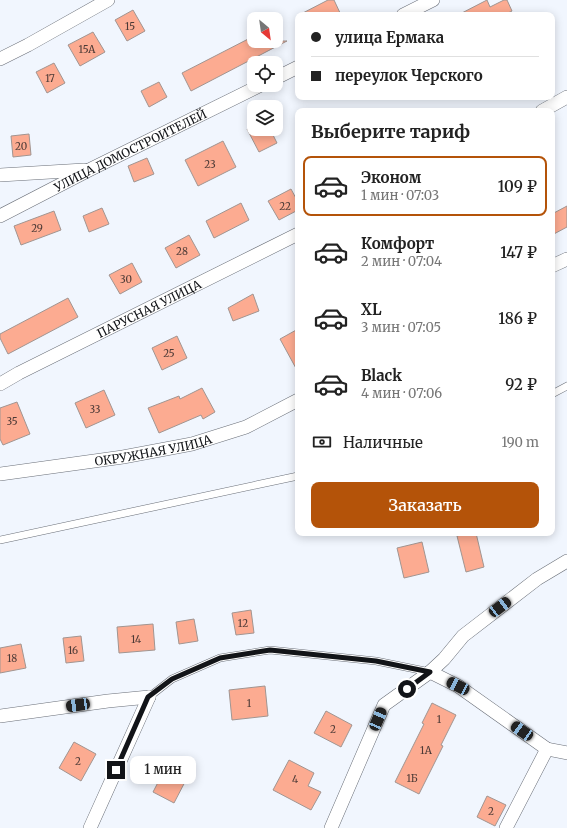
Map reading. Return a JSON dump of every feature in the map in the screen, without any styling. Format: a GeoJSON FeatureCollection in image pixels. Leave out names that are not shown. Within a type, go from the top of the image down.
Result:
{"type":"FeatureCollection","features":[{"type":"Feature","properties":{"kind":"street"},"geometry":{"type":"LineString","coordinates":[[0,59],[108,0]]}},
{"type":"Feature","properties":{"kind":"street"},"geometry":{"type":"LineString","coordinates":[[409,12],[433,0]]}},
{"type":"Feature","properties":{"kind":"street"},"geometry":{"type":"LineString","coordinates":[[283,74],[295,68]]}},
{"type":"Feature","properties":{"kind":"street","name":"УЛИЦА ДОМОСТРОИТЕЛЕЙ"},"geometry":{"type":"LineString","coordinates":[[0,216],[247,92]]}},
{"type":"Feature","properties":{"kind":"street"},"geometry":{"type":"LineString","coordinates":[[547,108],[567,97]]}},
{"type":"Feature","properties":{"kind":"street"},"geometry":{"type":"LineString","coordinates":[[0,175],[89,170]]}},
{"type":"Feature","properties":{"kind":"street","name":"ПАРУСНАЯ УЛИЦА"},"geometry":{"type":"LineString","coordinates":[[0,384],[295,236]]}},
{"type":"Feature","properties":{"kind":"street"},"geometry":{"type":"LineString","coordinates":[[555,265],[567,259]]}},
{"type":"Feature","properties":{"kind":"street","name":"ОКРУЖНАЯ УЛИЦА"},"geometry":{"type":"LineString","coordinates":[[0,474],[123,457],[192,444],[246,427],[295,402]]}},
{"type":"Feature","properties":{"kind":"street"},"geometry":{"type":"LineString","coordinates":[[331,828],[384,706],[430,672],[444,659],[463,636],[537,579],[567,561]]}},
{"type":"Feature","properties":{"kind":"street"},"geometry":{"type":"LineString","coordinates":[[430,672],[458,686],[547,749],[567,754]]}},
{"type":"Feature","properties":{"kind":"street"},"geometry":{"type":"LineString","coordinates":[[0,716],[148,697],[90,828]]}},
{"type":"Feature","properties":{"kind":"street"},"geometry":{"type":"LineString","coordinates":[[506,828],[547,749]]}},
{"type":"Feature","properties":{"kind":"lane"},"geometry":{"type":"LineString","coordinates":[[555,392],[567,386]]}},
{"type":"Feature","properties":{"kind":"lane"},"geometry":{"type":"LineString","coordinates":[[0,540],[295,477]]}},
{"type":"Feature","properties":{"kind":"lane"},"geometry":{"type":"LineString","coordinates":[[148,697],[172,679],[220,658],[270,650],[376,661],[430,672]]}},
{"type":"Feature","properties":{"kind":"building"},"geometry":{"type":"Polygon","coordinates":[[[328,0],[334,0],[340,12],[305,12],[328,0]]]}},
{"type":"Feature","properties":{"kind":"building"},"geometry":{"type":"Polygon","coordinates":[[[487,0],[490,7],[507,0],[512,11],[510,12],[464,12],[487,0]]]}},
{"type":"Feature","properties":{"kind":"building"},"geometry":{"type":"Polygon","coordinates":[[[133,10],[145,31],[127,41],[115,20],[133,10]]]}},
{"type":"Feature","properties":{"kind":"building"},"geometry":{"type":"Polygon","coordinates":[[[93,32],[105,52],[80,66],[68,45],[93,32]]]}},
{"type":"Feature","properties":{"kind":"building"},"geometry":{"type":"Polygon","coordinates":[[[247,40],[247,48],[274,48],[258,56],[247,56],[247,62],[191,91],[182,73],[247,40]]]}},
{"type":"Feature","properties":{"kind":"building"},"geometry":{"type":"Polygon","coordinates":[[[54,63],[65,83],[47,93],[36,72],[54,63]]]}},
{"type":"Feature","properties":{"kind":"building"},"geometry":{"type":"Polygon","coordinates":[[[159,82],[167,97],[149,107],[141,91],[159,82]]]}},
{"type":"Feature","properties":{"kind":"building"},"geometry":{"type":"Polygon","coordinates":[[[29,134],[31,155],[13,157],[11,136],[29,134]]]}},
{"type":"Feature","properties":{"kind":"building"},"geometry":{"type":"Polygon","coordinates":[[[251,136],[274,136],[277,143],[259,152],[251,136]]]}},
{"type":"Feature","properties":{"kind":"building"},"geometry":{"type":"Polygon","coordinates":[[[223,141],[236,167],[198,186],[185,160],[223,141]]]}},
{"type":"Feature","properties":{"kind":"building"},"geometry":{"type":"Polygon","coordinates":[[[147,158],[154,174],[134,182],[128,166],[147,158]]]}},
{"type":"Feature","properties":{"kind":"building"},"geometry":{"type":"Polygon","coordinates":[[[291,189],[295,196],[295,212],[279,220],[268,201],[291,189]]]}},
{"type":"Feature","properties":{"kind":"building"},"geometry":{"type":"Polygon","coordinates":[[[241,203],[249,220],[214,238],[206,221],[241,203]]]}},
{"type":"Feature","properties":{"kind":"building"},"geometry":{"type":"Polygon","coordinates":[[[567,206],[567,227],[555,233],[555,212],[567,206]]]}},
{"type":"Feature","properties":{"kind":"building"},"geometry":{"type":"Polygon","coordinates":[[[102,208],[109,224],[89,232],[83,216],[102,208]]]}},
{"type":"Feature","properties":{"kind":"building"},"geometry":{"type":"Polygon","coordinates":[[[54,211],[61,230],[21,245],[14,226],[54,211]]]}},
{"type":"Feature","properties":{"kind":"building"},"geometry":{"type":"Polygon","coordinates":[[[189,235],[200,255],[176,268],[165,248],[189,235]]]}},
{"type":"Feature","properties":{"kind":"building"},"geometry":{"type":"Polygon","coordinates":[[[132,263],[142,282],[120,294],[109,275],[132,263]]]}},
{"type":"Feature","properties":{"kind":"building"},"geometry":{"type":"Polygon","coordinates":[[[253,294],[259,311],[233,321],[228,308],[253,294]]]}},
{"type":"Feature","properties":{"kind":"building"},"geometry":{"type":"Polygon","coordinates":[[[68,298],[78,317],[8,354],[0,338],[0,334],[68,298]]]}},
{"type":"Feature","properties":{"kind":"building"},"geometry":{"type":"Polygon","coordinates":[[[295,331],[295,366],[280,339],[295,331]]]}},
{"type":"Feature","properties":{"kind":"building"},"geometry":{"type":"Polygon","coordinates":[[[177,336],[187,358],[162,370],[152,348],[177,336]]]}},
{"type":"Feature","properties":{"kind":"building"},"geometry":{"type":"Polygon","coordinates":[[[202,388],[215,412],[203,419],[201,415],[159,433],[148,408],[179,396],[180,399],[202,388]]]}},
{"type":"Feature","properties":{"kind":"building"},"geometry":{"type":"Polygon","coordinates":[[[104,390],[115,415],[86,428],[75,403],[104,390]]]}},
{"type":"Feature","properties":{"kind":"building"},"geometry":{"type":"Polygon","coordinates":[[[17,402],[30,434],[3,445],[0,439],[0,408],[17,402]]]}},
{"type":"Feature","properties":{"kind":"building"},"geometry":{"type":"Polygon","coordinates":[[[457,536],[477,536],[484,567],[466,572],[457,536]]]}},
{"type":"Feature","properties":{"kind":"building"},"geometry":{"type":"Polygon","coordinates":[[[422,542],[429,572],[404,578],[397,548],[422,542]]]}},
{"type":"Feature","properties":{"kind":"building"},"geometry":{"type":"Polygon","coordinates":[[[251,610],[254,633],[236,635],[232,613],[251,610]]]}},
{"type":"Feature","properties":{"kind":"building"},"geometry":{"type":"Polygon","coordinates":[[[194,619],[198,641],[179,644],[176,622],[194,619]]]}},
{"type":"Feature","properties":{"kind":"building"},"geometry":{"type":"Polygon","coordinates":[[[153,624],[155,650],[119,653],[117,627],[153,624]]]}},
{"type":"Feature","properties":{"kind":"building"},"geometry":{"type":"Polygon","coordinates":[[[81,636],[84,661],[66,663],[63,638],[81,636]]]}},
{"type":"Feature","properties":{"kind":"building"},"geometry":{"type":"Polygon","coordinates":[[[21,644],[26,668],[0,673],[0,648],[21,644]]]}},
{"type":"Feature","properties":{"kind":"building"},"geometry":{"type":"Polygon","coordinates":[[[265,686],[268,716],[232,720],[229,690],[265,686]]]}},
{"type":"Feature","properties":{"kind":"building"},"geometry":{"type":"Polygon","coordinates":[[[432,703],[456,715],[441,745],[443,746],[419,794],[395,782],[424,724],[422,723],[432,703]]]}},
{"type":"Feature","properties":{"kind":"building"},"geometry":{"type":"Polygon","coordinates":[[[326,711],[352,725],[341,747],[314,733],[326,711]]]}},
{"type":"Feature","properties":{"kind":"building"},"geometry":{"type":"Polygon","coordinates":[[[74,742],[96,754],[81,781],[59,768],[74,742]]]}},
{"type":"Feature","properties":{"kind":"building"},"geometry":{"type":"Polygon","coordinates":[[[289,760],[314,773],[308,786],[321,792],[311,810],[273,790],[289,760]]]}},
{"type":"Feature","properties":{"kind":"building"},"geometry":{"type":"Polygon","coordinates":[[[166,767],[187,778],[174,803],[153,792],[166,767]]]}},
{"type":"Feature","properties":{"kind":"building"},"geometry":{"type":"Polygon","coordinates":[[[487,796],[506,805],[495,826],[477,817],[487,796]]]}},
{"type":"Feature","properties":{"kind":"route"},"geometry":{"type":"LineString","coordinates":[[116,770],[148,697],[172,679],[220,658],[270,650],[376,661],[430,672],[407,689]]}}]}
